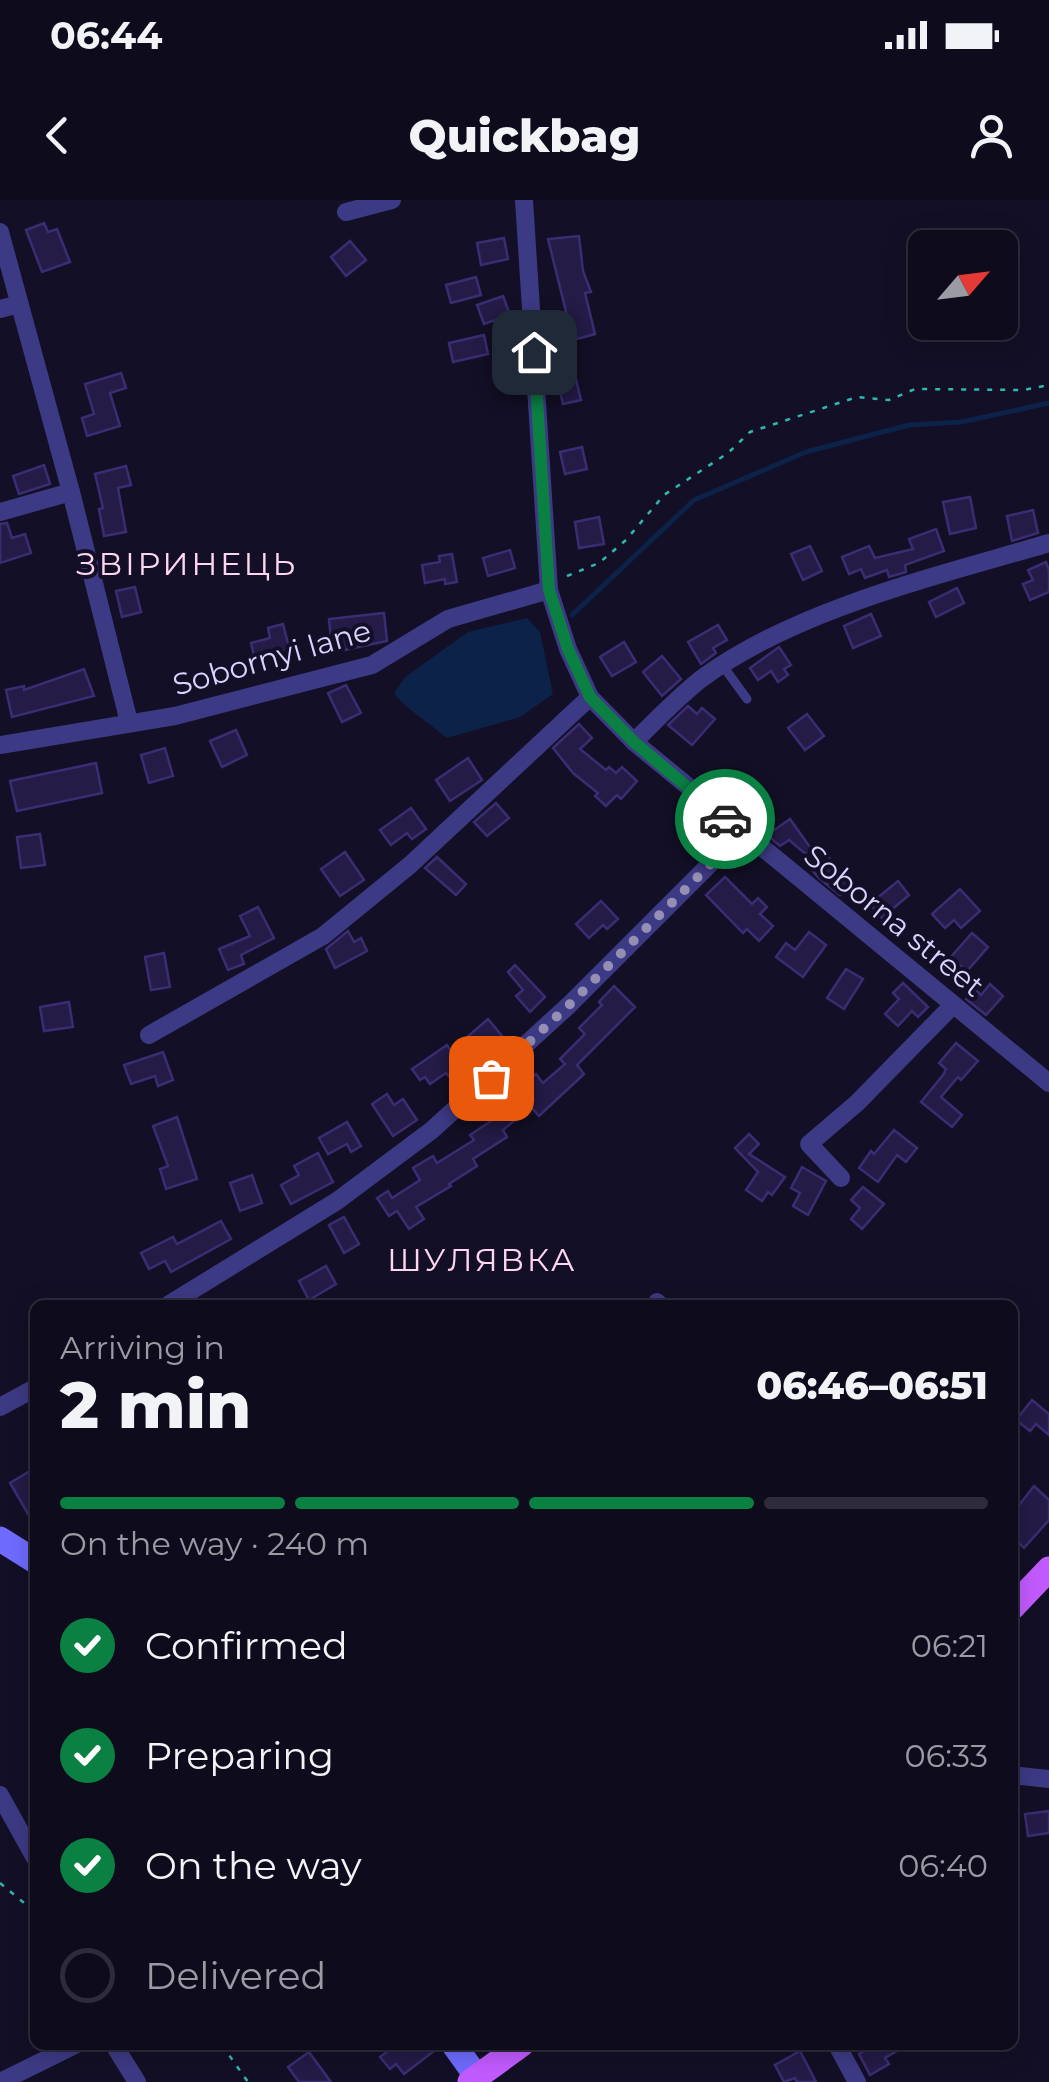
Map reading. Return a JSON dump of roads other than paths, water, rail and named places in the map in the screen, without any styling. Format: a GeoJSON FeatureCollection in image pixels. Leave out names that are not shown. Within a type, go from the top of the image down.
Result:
{"type":"FeatureCollection","features":[{"type":"Feature","properties":{"kind":"main road"},"geometry":{"type":"LineString","coordinates":[[1018,1602],[1049,1570]]}},
{"type":"Feature","properties":{"kind":"main road"},"geometry":{"type":"LineString","coordinates":[[473,2079],[514,2050]]}},
{"type":"Feature","properties":{"kind":"street"},"geometry":{"type":"LineString","coordinates":[[346,212],[392,200]]}},
{"type":"Feature","properties":{"kind":"street","name":"Soborna street"},"geometry":{"type":"LineString","coordinates":[[524,200],[549,585],[568,649],[590,697],[634,742],[742,833],[1049,1083]]}},
{"type":"Feature","properties":{"kind":"street"},"geometry":{"type":"LineString","coordinates":[[0,232],[129,722]]}},
{"type":"Feature","properties":{"kind":"street"},"geometry":{"type":"LineString","coordinates":[[0,309],[20,304]]}},
{"type":"Feature","properties":{"kind":"street"},"geometry":{"type":"LineString","coordinates":[[0,512],[71,492]]}},
{"type":"Feature","properties":{"kind":"street"},"geometry":{"type":"LineString","coordinates":[[634,742],[701,680],[763,641],[917,579],[1049,543]]}},
{"type":"Feature","properties":{"kind":"street","name":"Sobornyi lane"},"geometry":{"type":"LineString","coordinates":[[0,745],[175,716],[372,665],[448,619],[549,585]]}},
{"type":"Feature","properties":{"kind":"street"},"geometry":{"type":"LineString","coordinates":[[149,1035],[323,936],[410,865],[590,697]]}},
{"type":"Feature","properties":{"kind":"street"},"geometry":{"type":"LineString","coordinates":[[176,1300],[338,1201],[432,1130],[569,1005],[742,833]]}},
{"type":"Feature","properties":{"kind":"street"},"geometry":{"type":"LineString","coordinates":[[841,1178],[809,1144],[856,1103],[954,1004]]}},
{"type":"Feature","properties":{"kind":"street"},"geometry":{"type":"LineString","coordinates":[[0,1406],[30,1391]]}},
{"type":"Feature","properties":{"kind":"street"},"geometry":{"type":"LineString","coordinates":[[0,1539],[30,1558]]}},
{"type":"Feature","properties":{"kind":"street"},"geometry":{"type":"LineString","coordinates":[[1018,1776],[1049,1779]]}},
{"type":"Feature","properties":{"kind":"street"},"geometry":{"type":"LineString","coordinates":[[0,1795],[30,1849]]}},
{"type":"Feature","properties":{"kind":"street"},"geometry":{"type":"LineString","coordinates":[[0,2082],[65,2050]]}},
{"type":"Feature","properties":{"kind":"street"},"geometry":{"type":"LineString","coordinates":[[117,2050],[137,2082]]}},
{"type":"Feature","properties":{"kind":"street"},"geometry":{"type":"LineString","coordinates":[[457,2050],[473,2079]]}},
{"type":"Feature","properties":{"kind":"street"},"geometry":{"type":"LineString","coordinates":[[840,2050],[857,2082]]}},
{"type":"Feature","properties":{"kind":"lane"},"geometry":{"type":"LineString","coordinates":[[724,666],[747,699]]}},
{"type":"Feature","properties":{"kind":"water"},"geometry":{"type":"Polygon","coordinates":[[[527,618],[540,632],[553,694],[520,717],[447,738],[394,693],[405,677],[468,632],[527,618]]]}},
{"type":"Feature","properties":{"kind":"waterway"},"geometry":{"type":"LineString","coordinates":[[572,615],[694,500],[806,452],[909,425],[961,422],[1049,403]]}},
{"type":"Feature","properties":{"kind":"district","name":"ЗВІРИНЕЦЬ"},"geometry":{"type":"Point","coordinates":[187,564]}},
{"type":"Feature","properties":{"kind":"district","name":"ШУЛЯВКА"},"geometry":{"type":"Point","coordinates":[482,1260]}}]}
